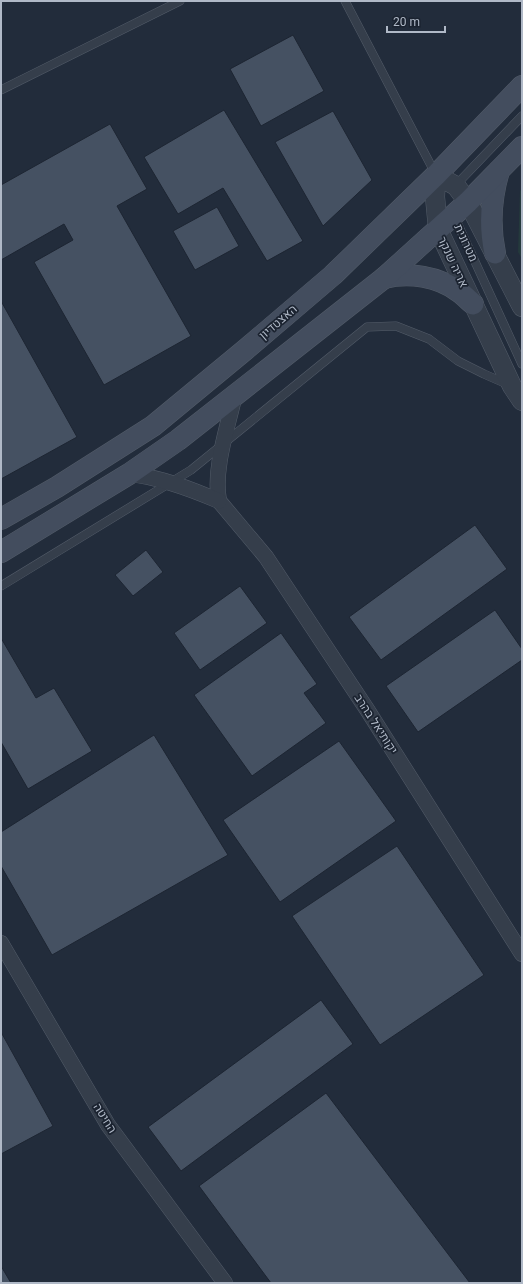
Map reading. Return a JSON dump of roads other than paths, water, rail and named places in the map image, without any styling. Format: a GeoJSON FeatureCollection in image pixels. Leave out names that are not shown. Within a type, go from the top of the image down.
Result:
{"type":"FeatureCollection","features":[{"type":"Feature","properties":{"kind":"main road","name":"האצטדיון"},"geometry":{"type":"LineString","coordinates":[[1,519],[58,487],[153,426],[245,350],[333,275],[436,175],[522,86]]}},
{"type":"Feature","properties":{"kind":"main road"},"geometry":{"type":"LineString","coordinates":[[1,552],[129,474],[178,440],[384,278],[461,209],[522,147]]}},
{"type":"Feature","properties":{"kind":"main road"},"geometry":{"type":"LineString","coordinates":[[495,253],[492,240],[491,214],[499,171]]}},
{"type":"Feature","properties":{"kind":"main road"},"geometry":{"type":"LineString","coordinates":[[384,278],[412,275],[430,278],[459,291],[473,304]]}},
{"type":"Feature","properties":{"kind":"street"},"geometry":{"type":"LineString","coordinates":[[436,175],[456,186],[461,209],[495,253],[522,307]]}},
{"type":"Feature","properties":{"kind":"street","name":"אריה שנקר"},"geometry":{"type":"LineString","coordinates":[[436,175],[435,197],[438,229],[517,394]]}},
{"type":"Feature","properties":{"kind":"street"},"geometry":{"type":"LineString","coordinates":[[219,501],[217,478],[235,394]]}},
{"type":"Feature","properties":{"kind":"street"},"geometry":{"type":"LineString","coordinates":[[129,474],[142,475],[169,483],[192,490],[219,501]]}},
{"type":"Feature","properties":{"kind":"street","name":"יקותיאל בהרב"},"geometry":{"type":"LineString","coordinates":[[219,501],[266,557],[368,711],[522,954]]}},
{"type":"Feature","properties":{"kind":"street","name":"החיטה"},"geometry":{"type":"LineString","coordinates":[[1,943],[108,1125],[225,1283]]}},
{"type":"Feature","properties":{"kind":"lane"},"geometry":{"type":"LineString","coordinates":[[1,90],[180,1]]}},
{"type":"Feature","properties":{"kind":"lane"},"geometry":{"type":"LineString","coordinates":[[345,1],[436,175]]}},
{"type":"Feature","properties":{"kind":"lane"},"geometry":{"type":"LineString","coordinates":[[456,186],[522,116]]}},
{"type":"Feature","properties":{"kind":"lane","name":"מטרונית"},"geometry":{"type":"LineString","coordinates":[[461,209],[522,364]]}},
{"type":"Feature","properties":{"kind":"lane"},"geometry":{"type":"LineString","coordinates":[[1,586],[191,470],[367,327],[396,326],[429,339],[458,361],[484,374],[517,394]]}}]}
